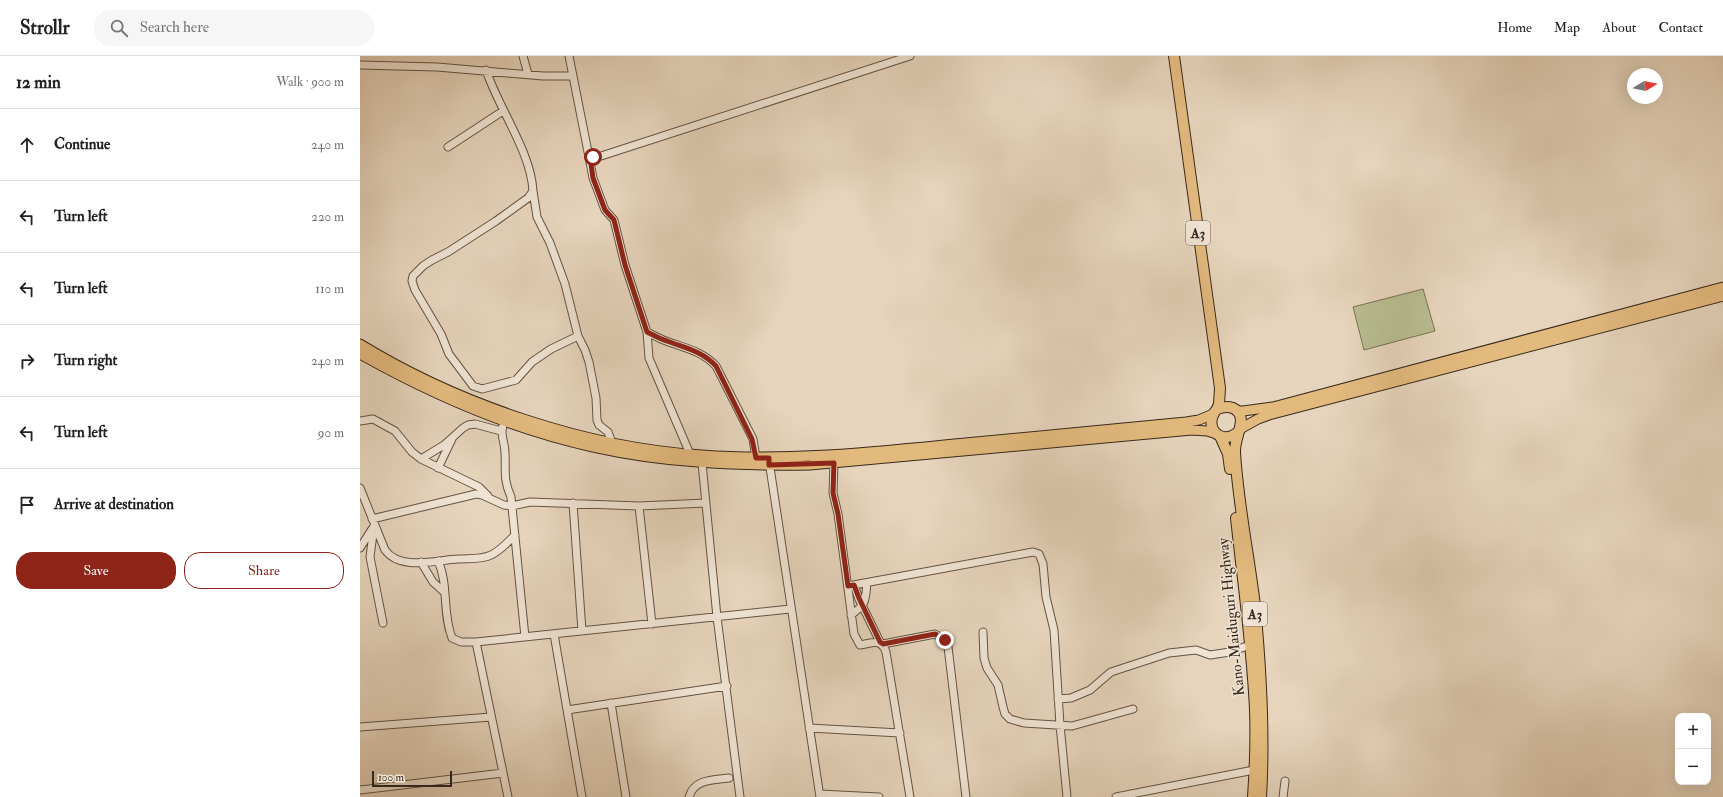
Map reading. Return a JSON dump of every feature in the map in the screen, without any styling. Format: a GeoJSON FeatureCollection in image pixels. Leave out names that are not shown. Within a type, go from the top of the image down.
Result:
{"type":"FeatureCollection","features":[{"type":"Feature","properties":{"kind":"highway","name":"A3"},"geometry":{"type":"LineString","coordinates":[[1174,56],[1220,388],[1219,404],[1211,422],[1212,427],[1219,435]]}},
{"type":"Feature","properties":{"kind":"highway","name":"A3"},"geometry":{"type":"LineString","coordinates":[[1181,56],[1223,375],[1228,401],[1242,421],[1239,431]]}},
{"type":"Feature","properties":{"kind":"highway"},"geometry":{"type":"LineString","coordinates":[[1215,412],[1228,407],[1235,409]]}},
{"type":"Feature","properties":{"kind":"highway"},"geometry":{"type":"LineString","coordinates":[[1219,435],[1230,437],[1239,431]]}},
{"type":"Feature","properties":{"kind":"highway","name":"Kano-Maiduguri Highway"},"geometry":{"type":"LineString","coordinates":[[1239,431],[1234,446],[1235,461],[1255,606],[1262,709],[1261,797]]}},
{"type":"Feature","properties":{"kind":"highway","name":"Kano-Maiduguri Highway"},"geometry":{"type":"LineString","coordinates":[[1219,435],[1228,454],[1247,607],[1255,709],[1253,797]]}},
{"type":"Feature","properties":{"kind":"main road"},"geometry":{"type":"LineString","coordinates":[[1235,409],[1243,411],[1273,407],[1723,287]]}},
{"type":"Feature","properties":{"kind":"main road"},"geometry":{"type":"LineString","coordinates":[[1239,431],[1258,419],[1269,415],[1723,296]]}},
{"type":"Feature","properties":{"kind":"main road"},"geometry":{"type":"LineString","coordinates":[[360,344],[426,380],[479,402],[538,423],[593,439],[690,454],[756,458],[769,461],[1186,422],[1199,420],[1215,412]]}},
{"type":"Feature","properties":{"kind":"main road"},"geometry":{"type":"LineString","coordinates":[[360,354],[397,375],[436,394],[504,422],[593,447],[702,463],[769,461],[834,463],[1192,430],[1207,431],[1219,435]]}},
{"type":"Feature","properties":{"kind":"street"},"geometry":{"type":"LineString","coordinates":[[523,56],[528,74]]}},
{"type":"Feature","properties":{"kind":"street"},"geometry":{"type":"LineString","coordinates":[[569,56],[593,178],[605,210],[614,220],[625,265],[647,332],[649,358],[690,454]]}},
{"type":"Feature","properties":{"kind":"street"},"geometry":{"type":"LineString","coordinates":[[590,157],[598,157],[910,56]]}},
{"type":"Feature","properties":{"kind":"street"},"geometry":{"type":"LineString","coordinates":[[360,65],[437,67],[573,76]]}},
{"type":"Feature","properties":{"kind":"street"},"geometry":{"type":"LineString","coordinates":[[486,70],[531,174],[537,217],[550,243],[565,284],[578,336],[589,362],[596,398],[597,420],[599,425],[608,432],[612,443]]}},
{"type":"Feature","properties":{"kind":"street"},"geometry":{"type":"LineString","coordinates":[[448,147],[503,111]]}},
{"type":"Feature","properties":{"kind":"street"},"geometry":{"type":"LineString","coordinates":[[533,191],[528,198],[496,221],[448,252],[423,266],[413,276],[412,281],[415,290],[441,334],[449,354],[473,386],[482,389],[516,380],[532,362],[550,350],[578,336]]}},
{"type":"Feature","properties":{"kind":"street"},"geometry":{"type":"LineString","coordinates":[[647,332],[666,341],[694,350],[708,358],[716,366],[752,439],[756,458]]}},
{"type":"Feature","properties":{"kind":"street"},"geometry":{"type":"LineString","coordinates":[[360,421],[373,419],[395,431],[412,452],[421,459],[479,487],[489,497]]}},
{"type":"Feature","properties":{"kind":"street"},"geometry":{"type":"LineString","coordinates":[[504,422],[501,431],[505,452],[504,476],[506,487],[511,497],[525,637]]}},
{"type":"Feature","properties":{"kind":"street"},"geometry":{"type":"LineString","coordinates":[[421,459],[437,450],[463,428],[475,424],[501,431]]}},
{"type":"Feature","properties":{"kind":"street"},"geometry":{"type":"LineString","coordinates":[[438,468],[453,437]]}},
{"type":"Feature","properties":{"kind":"street"},"geometry":{"type":"LineString","coordinates":[[769,461],[790,609],[820,795],[879,797]]}},
{"type":"Feature","properties":{"kind":"street"},"geometry":{"type":"LineString","coordinates":[[702,463],[717,617],[740,797]]}},
{"type":"Feature","properties":{"kind":"street"},"geometry":{"type":"LineString","coordinates":[[834,463],[833,493],[851,586],[851,615],[854,634],[860,645],[935,634],[945,640],[948,647],[966,797]]}},
{"type":"Feature","properties":{"kind":"street"},"geometry":{"type":"LineString","coordinates":[[360,488],[383,545],[390,556],[406,562],[481,558],[491,555],[515,535]]}},
{"type":"Feature","properties":{"kind":"street"},"geometry":{"type":"LineString","coordinates":[[360,548],[373,522],[476,494],[489,497],[504,505],[512,506],[530,502],[639,506],[706,503]]}},
{"type":"Feature","properties":{"kind":"street"},"geometry":{"type":"LineString","coordinates":[[573,503],[582,631]]}},
{"type":"Feature","properties":{"kind":"street"},"geometry":{"type":"LineString","coordinates":[[639,506],[652,624]]}},
{"type":"Feature","properties":{"kind":"street"},"geometry":{"type":"LineString","coordinates":[[373,522],[370,557],[383,623]]}},
{"type":"Feature","properties":{"kind":"street"},"geometry":{"type":"LineString","coordinates":[[851,586],[1033,552],[1039,554],[1043,564],[1046,597],[1054,630],[1060,725],[1067,797]]}},
{"type":"Feature","properties":{"kind":"street"},"geometry":{"type":"LineString","coordinates":[[438,561],[443,571],[449,629],[452,638],[461,642],[476,642],[790,609]]}},
{"type":"Feature","properties":{"kind":"street"},"geometry":{"type":"LineString","coordinates":[[421,562],[433,582],[444,592]]}},
{"type":"Feature","properties":{"kind":"street"},"geometry":{"type":"LineString","coordinates":[[851,615],[863,606],[867,583]]}},
{"type":"Feature","properties":{"kind":"street"},"geometry":{"type":"LineString","coordinates":[[851,586],[863,606],[888,659],[910,797]]}},
{"type":"Feature","properties":{"kind":"street"},"geometry":{"type":"LineString","coordinates":[[983,632],[984,658],[998,685],[1006,714],[1010,719],[1024,723],[1072,726],[1133,709]]}},
{"type":"Feature","properties":{"kind":"street"},"geometry":{"type":"LineString","coordinates":[[554,634],[582,797]]}},
{"type":"Feature","properties":{"kind":"street"},"geometry":{"type":"LineString","coordinates":[[476,642],[508,797]]}},
{"type":"Feature","properties":{"kind":"street"},"geometry":{"type":"LineString","coordinates":[[1058,699],[1071,698],[1090,690],[1111,672],[1168,653],[1196,650],[1210,655],[1230,652],[1250,645]]}},
{"type":"Feature","properties":{"kind":"street"},"geometry":{"type":"LineString","coordinates":[[567,710],[727,686]]}},
{"type":"Feature","properties":{"kind":"street"},"geometry":{"type":"LineString","coordinates":[[611,703],[626,797]]}},
{"type":"Feature","properties":{"kind":"street"},"geometry":{"type":"LineString","coordinates":[[360,727],[491,717]]}},
{"type":"Feature","properties":{"kind":"street"},"geometry":{"type":"LineString","coordinates":[[809,728],[900,732]]}},
{"type":"Feature","properties":{"kind":"street"},"geometry":{"type":"LineString","coordinates":[[1116,797],[1144,794],[1254,770]]}},
{"type":"Feature","properties":{"kind":"street"},"geometry":{"type":"LineString","coordinates":[[360,790],[503,773]]}},
{"type":"Feature","properties":{"kind":"street"},"geometry":{"type":"LineString","coordinates":[[689,797],[695,787],[701,782],[729,778]]}},
{"type":"Feature","properties":{"kind":"street"},"geometry":{"type":"LineString","coordinates":[[1283,797],[1285,781]]}},
{"type":"Feature","properties":{"kind":"green space"},"geometry":{"type":"Polygon","coordinates":[[[1423,289],[1435,331],[1364,350],[1353,307],[1423,289]]]}},
{"type":"Feature","properties":{"kind":"route"},"geometry":{"type":"LineString","coordinates":[[593,157],[590,157],[593,178],[605,210],[614,220],[625,265],[647,332],[666,341],[694,350],[708,358],[716,366],[752,439],[756,458],[769,458],[769,465],[810,465],[834,463],[832,474],[833,493],[838,514],[848,586],[854,585],[880,642],[883,644],[935,634],[941,636],[945,640]]}}]}
